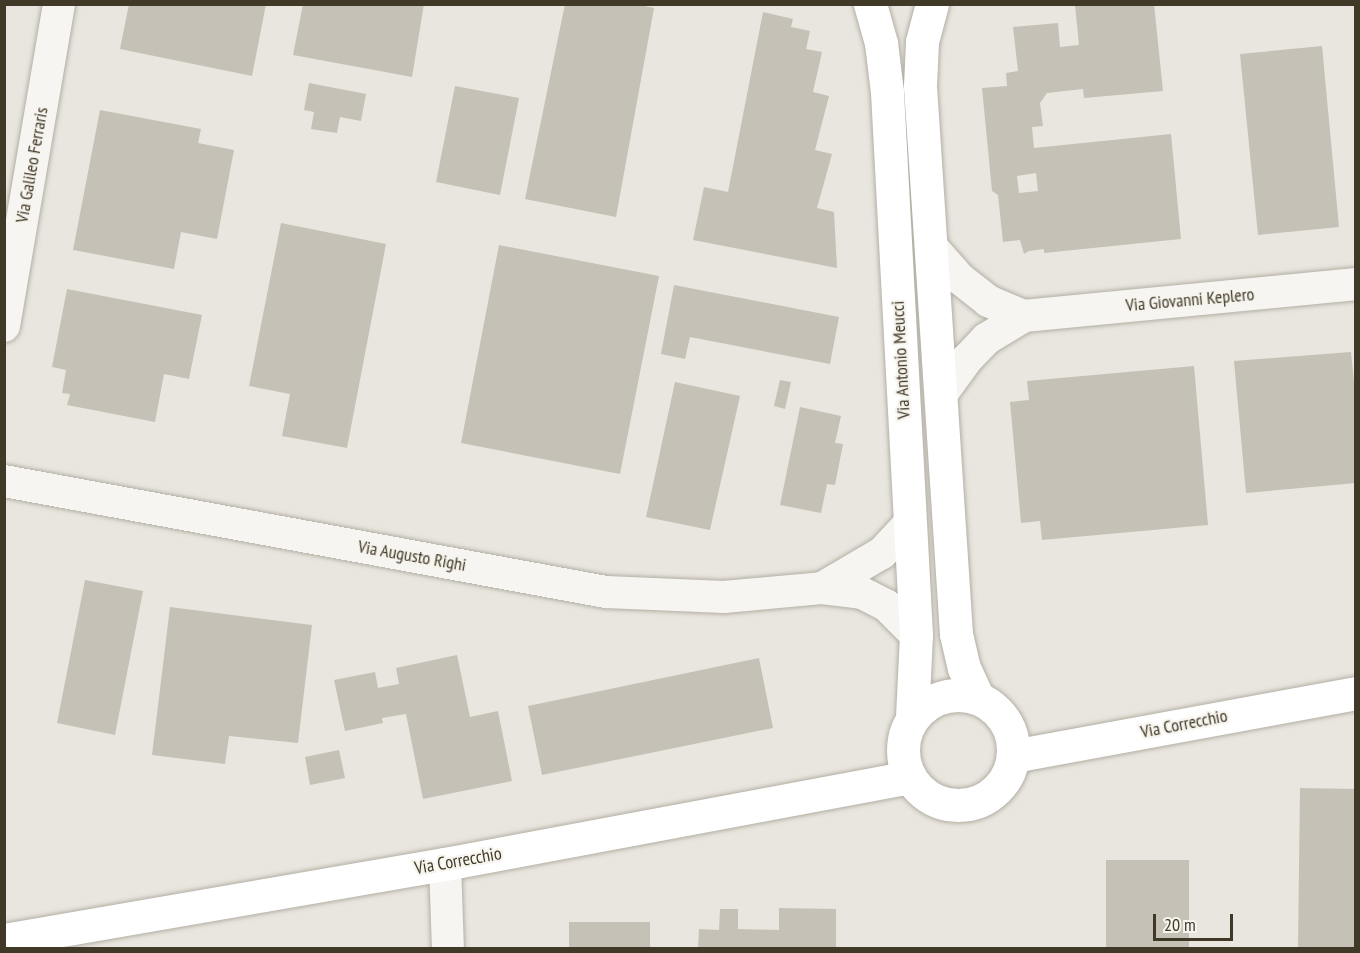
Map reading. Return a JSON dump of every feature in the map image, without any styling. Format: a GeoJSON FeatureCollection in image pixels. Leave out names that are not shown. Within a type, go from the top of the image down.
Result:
{"type":"FeatureCollection","features":[{"type":"Feature","properties":{"kind":"street","name":"Via Galileo Ferraris"},"geometry":{"type":"LineString","coordinates":[[4,326],[59,4]]}},
{"type":"Feature","properties":{"kind":"street","name":"Via Antonio Meucci"},"geometry":{"type":"LineString","coordinates":[[870,4],[881,43],[887,92],[916,635],[912,718]]}},
{"type":"Feature","properties":{"kind":"street","name":"Via Antonio Meucci"},"geometry":{"type":"LineString","coordinates":[[932,4],[922,42],[920,86],[940,395],[956,634],[964,668],[978,698]]}},
{"type":"Feature","properties":{"kind":"street","name":"Via Giovanni Keplero"},"geometry":{"type":"LineString","coordinates":[[931,246],[959,278],[988,301],[1024,316]]}},
{"type":"Feature","properties":{"kind":"street","name":"Via Giovanni Keplero"},"geometry":{"type":"LineString","coordinates":[[940,395],[966,359],[986,339],[1024,316],[1356,284]]}},
{"type":"Feature","properties":{"kind":"street","name":"Via Augusto Righi"},"geometry":{"type":"LineString","coordinates":[[4,481],[606,592],[724,597],[822,588],[862,592],[886,606],[916,635]]}},
{"type":"Feature","properties":{"kind":"street","name":"Via Augusto Righi"},"geometry":{"type":"LineString","coordinates":[[822,588],[882,553],[910,523]]}},
{"type":"Feature","properties":{"kind":"street","name":"Via Correcchio"},"geometry":{"type":"LineString","coordinates":[[1013,756],[1356,693]]}},
{"type":"Feature","properties":{"kind":"street"},"geometry":{"type":"LineString","coordinates":[[960,694],[978,698],[994,707],[1006,721],[1013,738],[1013,756],[1007,776],[995,791],[978,802],[959,805],[940,802],[922,792],[910,777],[904,763],[902,747],[905,732],[912,718],[925,705],[942,697],[960,694]]}},
{"type":"Feature","properties":{"kind":"street","name":"Via Correcchio"},"geometry":{"type":"LineString","coordinates":[[4,940],[445,864],[910,777]]}},
{"type":"Feature","properties":{"kind":"street"},"geometry":{"type":"LineString","coordinates":[[445,864],[448,948]]}},
{"type":"Feature","properties":{"kind":"building"},"geometry":{"type":"Polygon","coordinates":[[[129,4],[266,4],[252,76],[120,49],[129,4]]]}},
{"type":"Feature","properties":{"kind":"building"},"geometry":{"type":"Polygon","coordinates":[[[303,4],[424,4],[412,77],[293,55],[303,4]]]}},
{"type":"Feature","properties":{"kind":"building"},"geometry":{"type":"Polygon","coordinates":[[[565,4],[635,4],[654,8],[616,217],[525,199],[565,4]]]}},
{"type":"Feature","properties":{"kind":"building"},"geometry":{"type":"Polygon","coordinates":[[[1154,4],[1163,91],[1084,98],[1083,89],[1047,93],[1040,103],[1043,126],[1032,127],[1034,148],[1171,134],[1181,239],[1044,253],[1044,249],[1024,254],[1020,240],[1003,242],[998,195],[992,191],[982,88],[1007,86],[1006,73],[1018,71],[1013,27],[1058,23],[1060,47],[1079,45],[1075,5],[1154,4]],[[1036,173],[1017,176],[1019,193],[1038,191],[1036,173]]]}},
{"type":"Feature","properties":{"kind":"building"},"geometry":{"type":"Polygon","coordinates":[[[763,12],[793,19],[791,27],[810,31],[806,49],[822,52],[813,92],[829,96],[815,150],[832,154],[817,208],[834,212],[837,268],[693,240],[704,187],[728,192],[763,12]]]}},
{"type":"Feature","properties":{"kind":"building"},"geometry":{"type":"Polygon","coordinates":[[[1322,46],[1339,227],[1258,235],[1240,54],[1322,46]]]}},
{"type":"Feature","properties":{"kind":"building"},"geometry":{"type":"Polygon","coordinates":[[[309,83],[366,94],[361,121],[340,117],[337,133],[311,129],[314,112],[304,110],[309,83]]]}},
{"type":"Feature","properties":{"kind":"building"},"geometry":{"type":"Polygon","coordinates":[[[455,86],[519,98],[500,195],[436,182],[455,86]]]}},
{"type":"Feature","properties":{"kind":"building"},"geometry":{"type":"Polygon","coordinates":[[[100,110],[201,129],[198,143],[234,150],[217,239],[181,232],[174,269],[73,250],[100,110]]]}},
{"type":"Feature","properties":{"kind":"building"},"geometry":{"type":"Polygon","coordinates":[[[281,223],[386,244],[347,448],[282,436],[290,394],[249,386],[281,223]]]}},
{"type":"Feature","properties":{"kind":"building"},"geometry":{"type":"Polygon","coordinates":[[[499,245],[659,276],[620,474],[461,443],[499,245]]]}},
{"type":"Feature","properties":{"kind":"building"},"geometry":{"type":"Polygon","coordinates":[[[674,285],[839,317],[830,364],[690,337],[685,359],[661,354],[674,285]]]}},
{"type":"Feature","properties":{"kind":"building"},"geometry":{"type":"Polygon","coordinates":[[[67,289],[202,315],[189,379],[164,374],[155,422],[67,405],[70,394],[62,393],[66,370],[52,367],[67,289]]]}},
{"type":"Feature","properties":{"kind":"building"},"geometry":{"type":"Polygon","coordinates":[[[1351,352],[1356,402],[1356,483],[1246,493],[1234,361],[1351,352]]]}},
{"type":"Feature","properties":{"kind":"building"},"geometry":{"type":"Polygon","coordinates":[[[1194,366],[1208,525],[1042,540],[1040,521],[1021,523],[1010,402],[1029,400],[1027,381],[1194,366]]]}},
{"type":"Feature","properties":{"kind":"building"},"geometry":{"type":"Polygon","coordinates":[[[780,380],[791,382],[785,409],[774,406],[780,380]]]}},
{"type":"Feature","properties":{"kind":"building"},"geometry":{"type":"Polygon","coordinates":[[[675,382],[740,396],[710,530],[646,517],[675,382]]]}},
{"type":"Feature","properties":{"kind":"building"},"geometry":{"type":"Polygon","coordinates":[[[800,407],[841,416],[835,443],[843,444],[835,485],[827,484],[821,513],[780,505],[800,407]]]}},
{"type":"Feature","properties":{"kind":"building"},"geometry":{"type":"Polygon","coordinates":[[[85,580],[143,591],[115,735],[57,723],[85,580]]]}},
{"type":"Feature","properties":{"kind":"building"},"geometry":{"type":"Polygon","coordinates":[[[170,607],[312,625],[298,743],[229,736],[225,764],[152,755],[170,607]]]}},
{"type":"Feature","properties":{"kind":"building"},"geometry":{"type":"Polygon","coordinates":[[[457,655],[470,717],[498,711],[512,781],[423,799],[406,714],[382,718],[383,723],[345,731],[334,680],[375,672],[378,688],[399,684],[396,668],[457,655]]]}},
{"type":"Feature","properties":{"kind":"building"},"geometry":{"type":"Polygon","coordinates":[[[759,658],[773,728],[542,775],[528,706],[759,658]]]}},
{"type":"Feature","properties":{"kind":"building"},"geometry":{"type":"Polygon","coordinates":[[[339,750],[345,778],[310,785],[305,757],[339,750]]]}},
{"type":"Feature","properties":{"kind":"building"},"geometry":{"type":"Polygon","coordinates":[[[1300,788],[1356,789],[1356,948],[1298,948],[1300,788]]]}},
{"type":"Feature","properties":{"kind":"building"},"geometry":{"type":"Polygon","coordinates":[[[1106,860],[1189,860],[1189,948],[1106,948],[1106,860]]]}},
{"type":"Feature","properties":{"kind":"building"},"geometry":{"type":"Polygon","coordinates":[[[779,908],[836,909],[836,948],[698,948],[699,929],[719,930],[720,909],[738,909],[738,929],[779,930],[779,908]]]}},
{"type":"Feature","properties":{"kind":"building"},"geometry":{"type":"Polygon","coordinates":[[[569,922],[650,922],[650,948],[569,948],[569,922]]]}}]}
